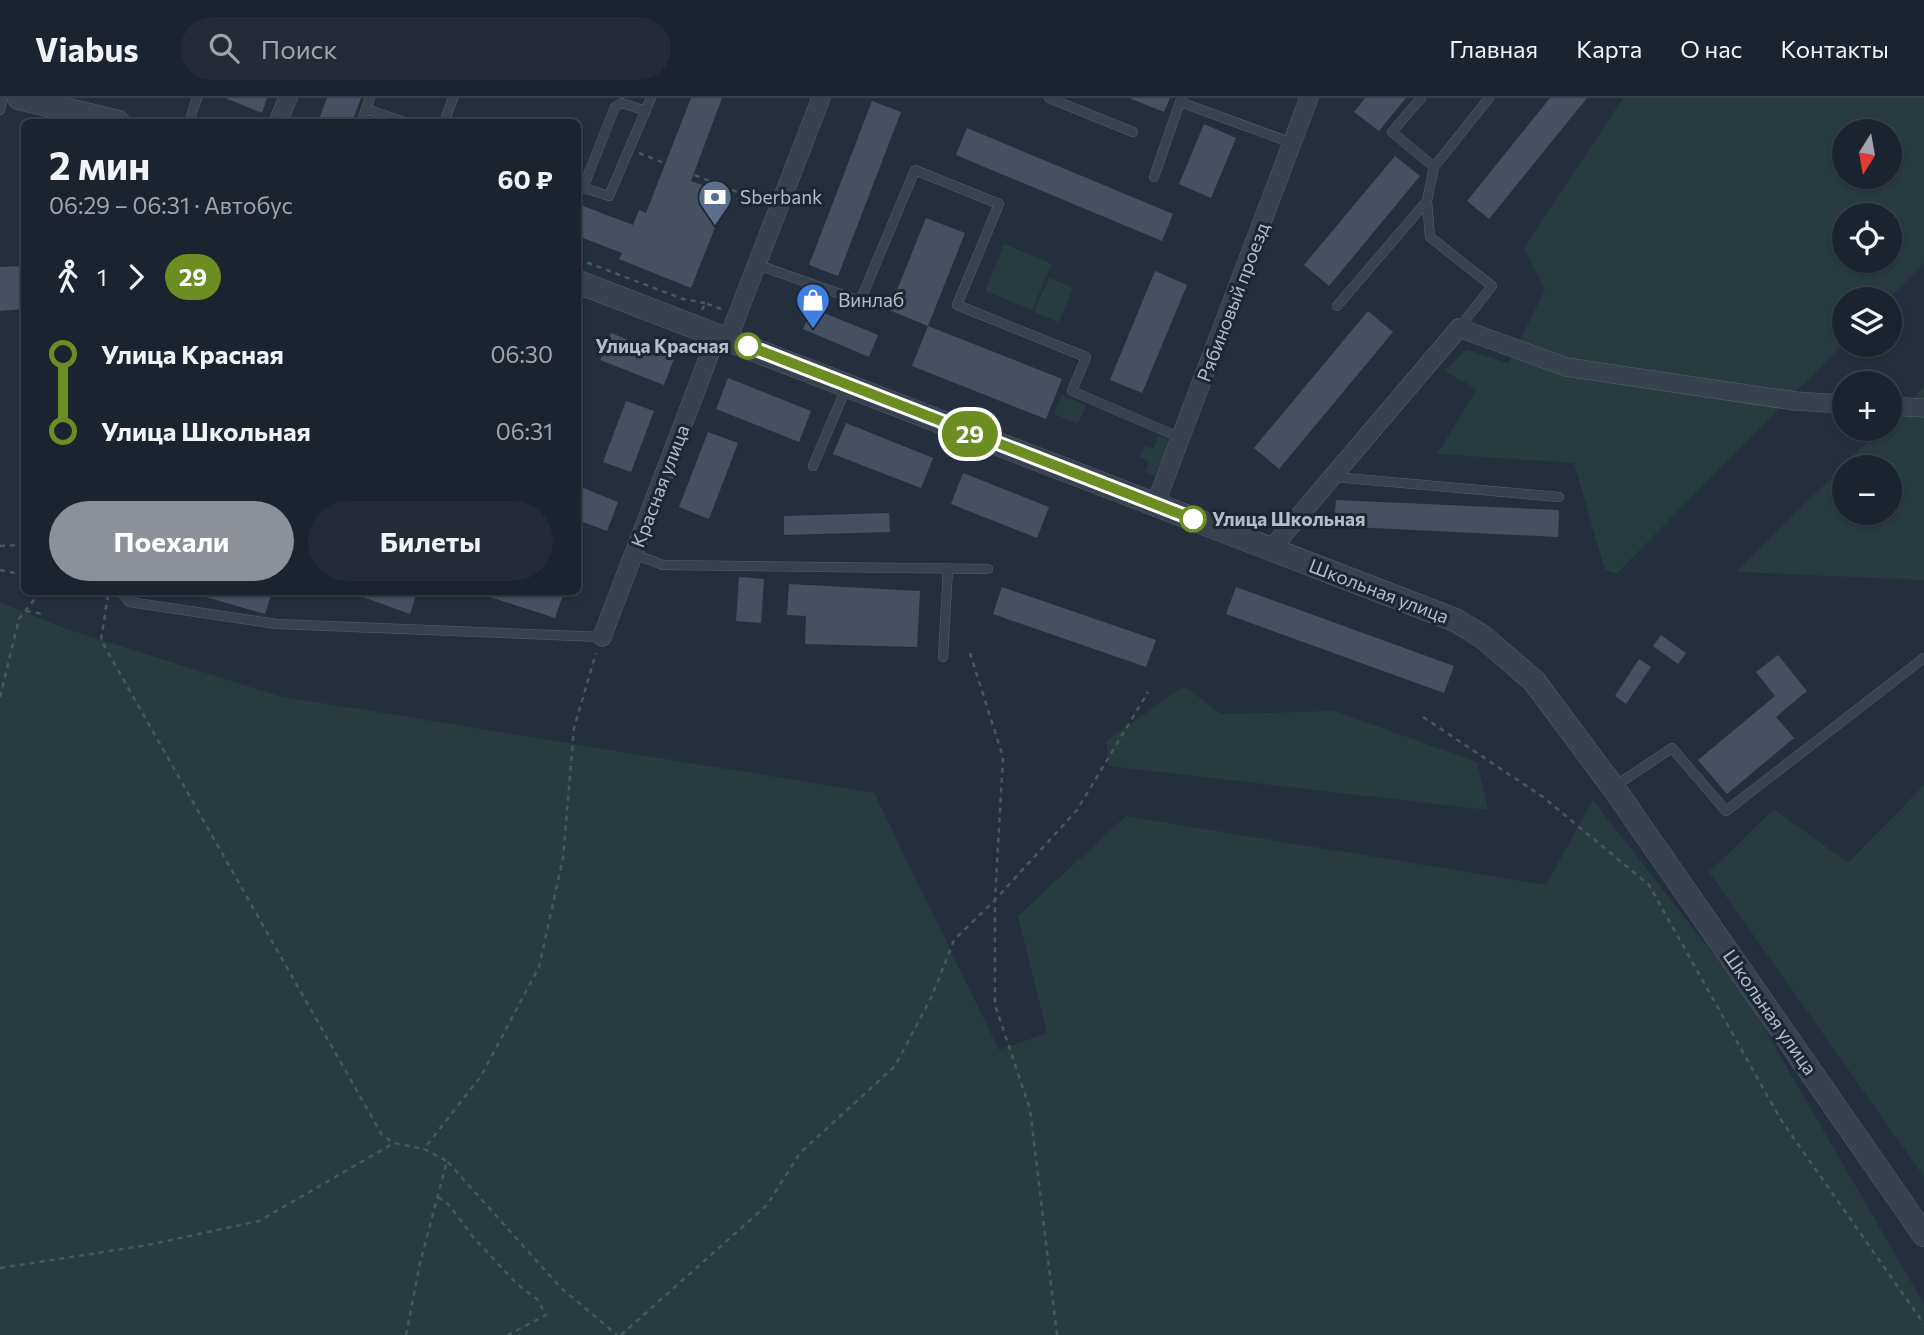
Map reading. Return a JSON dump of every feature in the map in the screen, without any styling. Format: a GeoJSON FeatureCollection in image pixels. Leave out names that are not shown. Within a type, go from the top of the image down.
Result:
{"type":"FeatureCollection","features":[{"type":"Feature","properties":{"kind":"street"},"geometry":{"type":"LineString","coordinates":[[19,98],[52,102],[108,119]]}},
{"type":"Feature","properties":{"kind":"street"},"geometry":{"type":"LineString","coordinates":[[279,119],[288,98]]}},
{"type":"Feature","properties":{"kind":"street","name":"Красная улица"},"geometry":{"type":"LineString","coordinates":[[602,637],[723,337],[758,264],[821,98]]}},
{"type":"Feature","properties":{"kind":"street","name":"Рябиновый проезд"},"geometry":{"type":"LineString","coordinates":[[1155,505],[1309,98]]}},
{"type":"Feature","properties":{"kind":"street","name":"Школьная улица"},"geometry":{"type":"LineString","coordinates":[[581,283],[1455,620],[1483,637],[1534,681],[1613,787],[1924,1235]]}},
{"type":"Feature","properties":{"kind":"street"},"geometry":{"type":"LineString","coordinates":[[1271,549],[1460,328],[1566,367],[1795,401],[1832,403]]}},
{"type":"Feature","properties":{"kind":"street"},"geometry":{"type":"LineString","coordinates":[[1902,407],[1924,408]]}},
{"type":"Feature","properties":{"kind":"lane"},"geometry":{"type":"LineString","coordinates":[[0,110],[3,98]]}},
{"type":"Feature","properties":{"kind":"lane"},"geometry":{"type":"LineString","coordinates":[[190,119],[197,98]]}},
{"type":"Feature","properties":{"kind":"lane"},"geometry":{"type":"LineString","coordinates":[[362,119],[370,98]]}},
{"type":"Feature","properties":{"kind":"lane"},"geometry":{"type":"LineString","coordinates":[[445,119],[453,98]]}},
{"type":"Feature","properties":{"kind":"lane"},"geometry":{"type":"LineString","coordinates":[[581,187],[609,196],[651,98]]}},
{"type":"Feature","properties":{"kind":"lane"},"geometry":{"type":"LineString","coordinates":[[1049,98],[1133,132]]}},
{"type":"Feature","properties":{"kind":"lane"},"geometry":{"type":"LineString","coordinates":[[1421,98],[1392,132],[1434,167]]}},
{"type":"Feature","properties":{"kind":"lane"},"geometry":{"type":"LineString","coordinates":[[1460,328],[1492,286],[1430,237],[1427,201],[1434,167],[1489,98]]}},
{"type":"Feature","properties":{"kind":"lane"},"geometry":{"type":"LineString","coordinates":[[1154,177],[1181,100],[1292,143]]}},
{"type":"Feature","properties":{"kind":"lane"},"geometry":{"type":"LineString","coordinates":[[581,185],[615,107],[622,103],[646,110]]}},
{"type":"Feature","properties":{"kind":"lane"},"geometry":{"type":"LineString","coordinates":[[366,109],[395,119]]}},
{"type":"Feature","properties":{"kind":"lane"},"geometry":{"type":"LineString","coordinates":[[758,264],[860,301],[915,170],[999,204],[957,305],[1086,357],[1072,391],[1181,439]]}},
{"type":"Feature","properties":{"kind":"lane"},"geometry":{"type":"LineString","coordinates":[[1337,306],[1427,201]]}},
{"type":"Feature","properties":{"kind":"lane"},"geometry":{"type":"LineString","coordinates":[[813,466],[846,386]]}},
{"type":"Feature","properties":{"kind":"lane"},"geometry":{"type":"LineString","coordinates":[[1332,477],[1559,497]]}},
{"type":"Feature","properties":{"kind":"lane"},"geometry":{"type":"LineString","coordinates":[[634,554],[663,565],[988,569]]}},
{"type":"Feature","properties":{"kind":"lane"},"geometry":{"type":"LineString","coordinates":[[943,657],[948,569]]}},
{"type":"Feature","properties":{"kind":"lane"},"geometry":{"type":"LineString","coordinates":[[123,595],[129,602],[277,624],[602,637]]}},
{"type":"Feature","properties":{"kind":"lane"},"geometry":{"type":"LineString","coordinates":[[1613,787],[1671,748],[1726,811],[1924,658]]}},
{"type":"Feature","properties":{"kind":"path"},"geometry":{"type":"LineString","coordinates":[[630,149],[778,208]]}},
{"type":"Feature","properties":{"kind":"path"},"geometry":{"type":"LineString","coordinates":[[581,260],[683,299],[705,303]]}},
{"type":"Feature","properties":{"kind":"path"},"geometry":{"type":"LineString","coordinates":[[0,546],[21,545]]}},
{"type":"Feature","properties":{"kind":"path"},"geometry":{"type":"LineString","coordinates":[[0,570],[21,574]]}},
{"type":"Feature","properties":{"kind":"path"},"geometry":{"type":"LineString","coordinates":[[0,697],[19,619],[38,595]]}},
{"type":"Feature","properties":{"kind":"path"},"geometry":{"type":"LineString","coordinates":[[108,595],[101,640],[382,1135],[394,1143],[424,1149],[447,1161],[561,1287],[619,1335],[767,1205],[800,1153],[895,1066],[932,996],[954,940],[995,900],[1077,810],[1148,692]]}},
{"type":"Feature","properties":{"kind":"path"},"geometry":{"type":"LineString","coordinates":[[26,611],[43,614]]}},
{"type":"Feature","properties":{"kind":"path"},"geometry":{"type":"LineString","coordinates":[[970,653],[1003,757],[995,900],[995,1005],[1030,1109],[1057,1335]]}},
{"type":"Feature","properties":{"kind":"path"},"geometry":{"type":"LineString","coordinates":[[424,1149],[481,1076],[539,967],[563,858],[574,728],[589,670]]}},
{"type":"Feature","properties":{"kind":"path"},"geometry":{"type":"LineString","coordinates":[[1423,717],[1542,797],[1649,885],[1781,1120],[1924,1324]]}},
{"type":"Feature","properties":{"kind":"path"},"geometry":{"type":"LineString","coordinates":[[0,1268],[148,1245],[259,1221],[394,1143]]}},
{"type":"Feature","properties":{"kind":"path"},"geometry":{"type":"LineString","coordinates":[[406,1335],[447,1161]]}},
{"type":"Feature","properties":{"kind":"path"},"geometry":{"type":"LineString","coordinates":[[438,1198],[450,1205],[473,1237],[518,1285],[537,1298],[546,1315],[508,1335]]}},
{"type":"Feature","properties":{"kind":"green space"},"geometry":{"type":"Polygon","coordinates":[[[1623,98],[1924,98],[1924,263],[1900,287],[1832,287],[1832,355],[1617,573],[1605,570],[1574,463],[1437,454],[1477,389],[1444,371],[1467,350],[1508,363],[1545,290],[1524,248],[1623,98]]]}},
{"type":"Feature","properties":{"kind":"green space"},"geometry":{"type":"Polygon","coordinates":[[[1004,244],[1052,264],[1032,310],[985,291],[1004,244]]]}},
{"type":"Feature","properties":{"kind":"green space"},"geometry":{"type":"Polygon","coordinates":[[[1049,278],[1073,288],[1059,322],[1034,312],[1049,278]]]}},
{"type":"Feature","properties":{"kind":"green space"},"geometry":{"type":"Polygon","coordinates":[[[1924,387],[1924,580],[1736,572],[1832,477],[1832,525],[1902,525],[1902,455],[1855,455],[1869,441],[1902,441],[1902,408],[1924,387]]]}},
{"type":"Feature","properties":{"kind":"green space"},"geometry":{"type":"Polygon","coordinates":[[[1062,395],[1086,405],[1078,424],[1054,414],[1062,395]]]}},
{"type":"Feature","properties":{"kind":"green space"},"geometry":{"type":"Polygon","coordinates":[[[1158,436],[1170,441],[1155,476],[1145,472],[1149,461],[1140,457],[1145,446],[1153,449],[1158,436]]]}},
{"type":"Feature","properties":{"kind":"green space"},"geometry":{"type":"Polygon","coordinates":[[[0,602],[63,628],[279,696],[874,793],[999,1050],[1047,1033],[1018,916],[1126,816],[1546,885],[1593,800],[1745,995],[1924,1304],[1924,1335],[0,1335],[0,602]]]}},
{"type":"Feature","properties":{"kind":"green space"},"geometry":{"type":"Polygon","coordinates":[[[1184,686],[1221,714],[1334,711],[1477,762],[1488,810],[1109,766],[1106,741],[1184,686]]]}},
{"type":"Feature","properties":{"kind":"green space"},"geometry":{"type":"Polygon","coordinates":[[[1924,785],[1924,1177],[1709,872],[1774,809],[1848,863],[1924,785]]]}},
{"type":"Feature","properties":{"kind":"building"},"geometry":{"type":"Polygon","coordinates":[[[225,98],[267,98],[262,113],[225,98]]]}},
{"type":"Feature","properties":{"kind":"building"},"geometry":{"type":"Polygon","coordinates":[[[327,98],[361,98],[353,119],[319,119],[327,98]]]}},
{"type":"Feature","properties":{"kind":"building"},"geometry":{"type":"Polygon","coordinates":[[[691,98],[722,98],[691,181],[728,195],[691,288],[619,259],[622,253],[581,237],[581,205],[633,225],[639,210],[646,213],[691,98]]]}},
{"type":"Feature","properties":{"kind":"building"},"geometry":{"type":"Polygon","coordinates":[[[1129,98],[1170,98],[1164,112],[1129,98]]]}},
{"type":"Feature","properties":{"kind":"building"},"geometry":{"type":"Polygon","coordinates":[[[1365,98],[1406,98],[1379,131],[1354,112],[1365,98]]]}},
{"type":"Feature","properties":{"kind":"building"},"geometry":{"type":"Polygon","coordinates":[[[1550,98],[1587,98],[1489,219],[1467,201],[1550,98]]]}},
{"type":"Feature","properties":{"kind":"building"},"geometry":{"type":"Polygon","coordinates":[[[872,101],[901,112],[838,276],[809,265],[872,101]]]}},
{"type":"Feature","properties":{"kind":"building"},"geometry":{"type":"Polygon","coordinates":[[[1204,124],[1236,138],[1211,198],[1179,184],[1204,124]]]}},
{"type":"Feature","properties":{"kind":"building"},"geometry":{"type":"Polygon","coordinates":[[[967,128],[1173,214],[1162,241],[956,155],[967,128]]]}},
{"type":"Feature","properties":{"kind":"building"},"geometry":{"type":"Polygon","coordinates":[[[1395,156],[1420,176],[1329,286],[1304,265],[1395,156]]]}},
{"type":"Feature","properties":{"kind":"building"},"geometry":{"type":"Polygon","coordinates":[[[926,218],[965,233],[928,326],[889,310],[926,218]]]}},
{"type":"Feature","properties":{"kind":"building"},"geometry":{"type":"Polygon","coordinates":[[[21,266],[21,309],[0,311],[0,267],[21,266]]]}},
{"type":"Feature","properties":{"kind":"building"},"geometry":{"type":"Polygon","coordinates":[[[1155,271],[1187,285],[1142,393],[1110,380],[1155,271]]]}},
{"type":"Feature","properties":{"kind":"building"},"geometry":{"type":"Polygon","coordinates":[[[812,308],[878,335],[869,357],[803,329],[812,308]]]}},
{"type":"Feature","properties":{"kind":"building"},"geometry":{"type":"Polygon","coordinates":[[[1368,311],[1393,332],[1279,469],[1254,448],[1368,311]]]}},
{"type":"Feature","properties":{"kind":"building"},"geometry":{"type":"Polygon","coordinates":[[[928,326],[1062,379],[1046,419],[912,366],[928,326]]]}},
{"type":"Feature","properties":{"kind":"building"},"geometry":{"type":"Polygon","coordinates":[[[611,333],[674,359],[664,385],[600,360],[611,333]]]}},
{"type":"Feature","properties":{"kind":"building"},"geometry":{"type":"Polygon","coordinates":[[[728,378],[811,411],[799,442],[716,409],[728,378]]]}},
{"type":"Feature","properties":{"kind":"building"},"geometry":{"type":"Polygon","coordinates":[[[626,401],[654,411],[631,472],[603,462],[626,401]]]}},
{"type":"Feature","properties":{"kind":"building"},"geometry":{"type":"Polygon","coordinates":[[[846,423],[933,458],[921,488],[833,454],[846,423]]]}},
{"type":"Feature","properties":{"kind":"building"},"geometry":{"type":"Polygon","coordinates":[[[708,432],[738,443],[709,519],[679,507],[708,432]]]}},
{"type":"Feature","properties":{"kind":"building"},"geometry":{"type":"Polygon","coordinates":[[[963,473],[1049,507],[1037,538],[951,504],[963,473]]]}},
{"type":"Feature","properties":{"kind":"building"},"geometry":{"type":"Polygon","coordinates":[[[581,487],[618,502],[607,531],[581,521],[581,487]]]}},
{"type":"Feature","properties":{"kind":"building"},"geometry":{"type":"Polygon","coordinates":[[[1336,500],[1559,510],[1558,537],[1334,526],[1336,500]]]}},
{"type":"Feature","properties":{"kind":"building"},"geometry":{"type":"Polygon","coordinates":[[[889,513],[890,532],[784,535],[784,516],[889,513]]]}},
{"type":"Feature","properties":{"kind":"building"},"geometry":{"type":"Polygon","coordinates":[[[739,577],[764,579],[761,623],[736,621],[739,577]]]}},
{"type":"Feature","properties":{"kind":"building"},"geometry":{"type":"Polygon","coordinates":[[[789,584],[920,591],[917,647],[805,644],[806,616],[787,615],[789,584]]]}},
{"type":"Feature","properties":{"kind":"building"},"geometry":{"type":"Polygon","coordinates":[[[1002,587],[1156,640],[1146,667],[993,614],[1002,587]]]}},
{"type":"Feature","properties":{"kind":"building"},"geometry":{"type":"Polygon","coordinates":[[[1236,587],[1454,666],[1444,693],[1226,614],[1236,587]]]}},
{"type":"Feature","properties":{"kind":"building"},"geometry":{"type":"Polygon","coordinates":[[[199,595],[271,595],[265,614],[199,595]]]}},
{"type":"Feature","properties":{"kind":"building"},"geometry":{"type":"Polygon","coordinates":[[[357,595],[416,595],[410,614],[357,595]]]}},
{"type":"Feature","properties":{"kind":"building"},"geometry":{"type":"Polygon","coordinates":[[[484,595],[563,595],[555,618],[484,595]]]}},
{"type":"Feature","properties":{"kind":"building"},"geometry":{"type":"Polygon","coordinates":[[[1661,635],[1686,653],[1678,664],[1653,646],[1661,635]]]}},
{"type":"Feature","properties":{"kind":"building"},"geometry":{"type":"Polygon","coordinates":[[[1778,655],[1807,691],[1776,717],[1794,738],[1727,794],[1698,760],[1775,696],[1756,672],[1778,655]]]}},
{"type":"Feature","properties":{"kind":"building"},"geometry":{"type":"Polygon","coordinates":[[[1639,659],[1651,667],[1626,704],[1615,696],[1639,659]]]}},
{"type":"Feature","properties":{"kind":"bus line","name":"29"},"geometry":{"type":"LineString","coordinates":[[748,346],[1193,519]]}},
{"type":"Feature","properties":{"kind":"place","name":"Sberbank"},"geometry":{"type":"Point","coordinates":[715,227]}},
{"type":"Feature","properties":{"kind":"place","name":"Винлаб"},"geometry":{"type":"Point","coordinates":[813,330]}},
{"type":"Feature","properties":{"kind":"place","name":"Улица Красная"},"geometry":{"type":"Point","coordinates":[748,346]}},
{"type":"Feature","properties":{"kind":"place","name":"Улица Школьная"},"geometry":{"type":"Point","coordinates":[1193,519]}}]}
